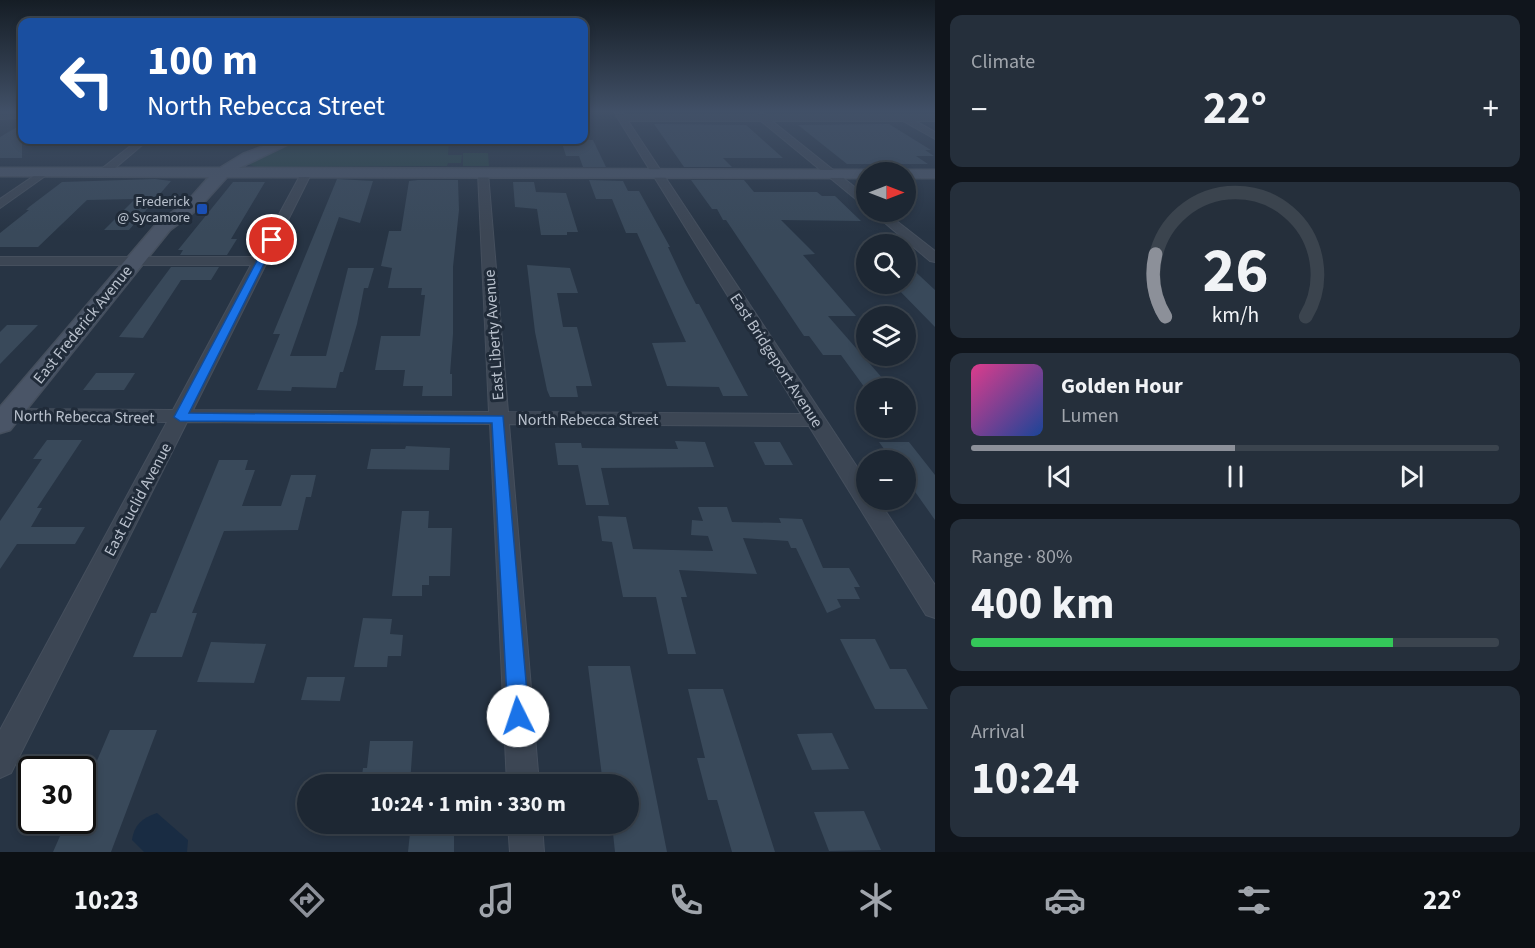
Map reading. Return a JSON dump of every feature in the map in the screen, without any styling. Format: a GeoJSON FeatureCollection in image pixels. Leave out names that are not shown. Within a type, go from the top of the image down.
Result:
{"type":"FeatureCollection","features":[{"type":"Feature","properties":{"kind":"street"},"geometry":{"type":"LineString","coordinates":[[104,172],[129,152]]}},
{"type":"Feature","properties":{"kind":"street"},"geometry":{"type":"LineString","coordinates":[[203,172],[240,152]]}},
{"type":"Feature","properties":{"kind":"street"},"geometry":{"type":"LineString","coordinates":[[224,172],[261,152]]}},
{"type":"Feature","properties":{"kind":"street","name":"East Bridgeport Avenue"},"geometry":{"type":"LineString","coordinates":[[643,152],[935,607]]}},
{"type":"Feature","properties":{"kind":"street"},"geometry":{"type":"LineString","coordinates":[[804,152],[856,194]]}},
{"type":"Feature","properties":{"kind":"street"},"geometry":{"type":"LineString","coordinates":[[0,172],[856,174]]}},
{"type":"Feature","properties":{"kind":"street"},"geometry":{"type":"LineString","coordinates":[[0,204],[44,172]]}},
{"type":"Feature","properties":{"kind":"street","name":"East Frederick Avenue"},"geometry":{"type":"LineString","coordinates":[[164,226],[171,205],[203,172]]}},
{"type":"Feature","properties":{"kind":"street","name":"East Frederick Avenue"},"geometry":{"type":"LineString","coordinates":[[2,418],[164,226],[193,205],[224,172]]}},
{"type":"Feature","properties":{"kind":"street","name":"East Euclid Avenue"},"geometry":{"type":"LineString","coordinates":[[0,762],[307,172]]}},
{"type":"Feature","properties":{"kind":"street","name":"East Liberty Avenue"},"geometry":{"type":"LineString","coordinates":[[483,173],[522,774]]}},
{"type":"Feature","properties":{"kind":"street"},"geometry":{"type":"LineString","coordinates":[[916,174],[935,174]]}},
{"type":"Feature","properties":{"kind":"street"},"geometry":{"type":"LineString","coordinates":[[890,222],[935,258]]}},
{"type":"Feature","properties":{"kind":"street"},"geometry":{"type":"LineString","coordinates":[[0,261],[261,261]]}},
{"type":"Feature","properties":{"kind":"street","name":"North Rebecca Street"},"geometry":{"type":"LineString","coordinates":[[2,418],[816,420]]}},
{"type":"Feature","properties":{"kind":"street"},"geometry":{"type":"LineString","coordinates":[[526,834],[527,852]]}},
{"type":"Feature","properties":{"kind":"green space"},"geometry":{"type":"Polygon","coordinates":[[[268,152],[448,152],[448,155],[462,155],[461,163],[448,163],[447,166],[257,167],[248,163],[268,152]]]}},
{"type":"Feature","properties":{"kind":"green space"},"geometry":{"type":"Polygon","coordinates":[[[463,153],[488,153],[489,166],[463,166],[463,153]]]}},
{"type":"Feature","properties":{"kind":"water"},"geometry":{"type":"Polygon","coordinates":[[[157,813],[188,840],[187,852],[144,852],[132,840],[140,823],[157,813]]]}},
{"type":"Feature","properties":{"kind":"building"},"geometry":{"type":"Polygon","coordinates":[[[0,152],[22,152],[22,158],[0,158],[0,152]]]}},
{"type":"Feature","properties":{"kind":"building"},"geometry":{"type":"Polygon","coordinates":[[[565,152],[599,152],[606,167],[583,167],[579,156],[566,156],[565,152]]]}},
{"type":"Feature","properties":{"kind":"building"},"geometry":{"type":"Polygon","coordinates":[[[673,152],[776,152],[783,158],[723,158],[732,167],[684,167],[673,152]]]}},
{"type":"Feature","properties":{"kind":"building"},"geometry":{"type":"Polygon","coordinates":[[[832,152],[928,152],[934,156],[916,156],[928,164],[856,162],[856,164],[847,164],[832,152]]]}},
{"type":"Feature","properties":{"kind":"building"},"geometry":{"type":"Polygon","coordinates":[[[155,179],[171,181],[129,230],[104,230],[135,199],[87,200],[38,247],[0,247],[0,233],[62,182],[155,179]]]}},
{"type":"Feature","properties":{"kind":"building"},"geometry":{"type":"Polygon","coordinates":[[[337,179],[373,181],[360,223],[339,217],[290,356],[326,356],[348,268],[374,268],[368,288],[364,288],[357,324],[343,372],[340,372],[336,388],[292,387],[291,391],[257,390],[280,334],[273,334],[337,179]]]}},
{"type":"Feature","properties":{"kind":"building"},"geometry":{"type":"Polygon","coordinates":[[[458,180],[459,210],[453,267],[453,334],[450,374],[452,374],[452,396],[422,396],[423,386],[403,386],[405,370],[375,370],[381,336],[420,336],[425,295],[421,295],[422,288],[388,288],[392,268],[381,266],[389,231],[401,231],[409,181],[458,180]]]}},
{"type":"Feature","properties":{"kind":"building"},"geometry":{"type":"Polygon","coordinates":[[[589,180],[623,181],[628,191],[639,191],[670,247],[668,247],[696,304],[699,304],[748,396],[723,396],[719,387],[667,386],[652,343],[686,342],[637,233],[626,233],[612,199],[596,199],[589,180]]]}},
{"type":"Feature","properties":{"kind":"building"},"geometry":{"type":"Polygon","coordinates":[[[691,180],[744,180],[754,192],[817,192],[822,196],[835,196],[856,216],[856,221],[781,220],[815,254],[803,255],[856,316],[828,316],[856,348],[856,366],[872,366],[882,378],[858,378],[841,355],[823,355],[809,336],[804,336],[726,220],[723,220],[717,209],[712,209],[691,180]]]}},
{"type":"Feature","properties":{"kind":"building"},"geometry":{"type":"Polygon","coordinates":[[[233,182],[265,182],[231,239],[237,239],[227,255],[180,255],[183,250],[178,250],[233,182]]]}},
{"type":"Feature","properties":{"kind":"building"},"geometry":{"type":"Polygon","coordinates":[[[513,182],[534,182],[536,192],[566,193],[578,232],[567,232],[567,235],[541,235],[537,209],[515,207],[513,182]]]}},
{"type":"Feature","properties":{"kind":"building"},"geometry":{"type":"Polygon","coordinates":[[[527,265],[570,268],[578,293],[557,293],[563,327],[577,327],[592,386],[576,386],[578,397],[550,397],[547,390],[535,332],[527,265]]]}},
{"type":"Feature","properties":{"kind":"building"},"geometry":{"type":"Polygon","coordinates":[[[171,267],[219,267],[211,280],[181,280],[143,338],[119,337],[171,267]]]}},
{"type":"Feature","properties":{"kind":"building"},"geometry":{"type":"Polygon","coordinates":[[[916,272],[935,290],[935,327],[903,294],[916,294],[916,272]]]}},
{"type":"Feature","properties":{"kind":"building"},"geometry":{"type":"Polygon","coordinates":[[[7,325],[38,325],[0,364],[0,332],[7,325]]]}},
{"type":"Feature","properties":{"kind":"building"},"geometry":{"type":"Polygon","coordinates":[[[96,373],[135,373],[124,390],[83,390],[96,373]]]}},
{"type":"Feature","properties":{"kind":"building"},"geometry":{"type":"Polygon","coordinates":[[[47,440],[82,440],[37,508],[42,508],[31,527],[85,527],[75,544],[17,544],[0,569],[0,521],[42,459],[33,459],[47,440]]]}},
{"type":"Feature","properties":{"kind":"building"},"geometry":{"type":"Polygon","coordinates":[[[675,441],[705,442],[714,467],[601,468],[609,505],[586,505],[578,465],[558,465],[555,443],[581,443],[582,448],[678,449],[675,441]]]}},
{"type":"Feature","properties":{"kind":"building"},"geometry":{"type":"Polygon","coordinates":[[[754,442],[780,442],[793,465],[765,465],[754,442]]]}},
{"type":"Feature","properties":{"kind":"building"},"geometry":{"type":"Polygon","coordinates":[[[879,442],[909,442],[915,450],[885,450],[879,442]]]}},
{"type":"Feature","properties":{"kind":"building"},"geometry":{"type":"Polygon","coordinates":[[[406,446],[450,448],[449,470],[367,469],[371,449],[405,449],[406,446]]]}},
{"type":"Feature","properties":{"kind":"building"},"geometry":{"type":"Polygon","coordinates":[[[916,451],[935,475],[935,520],[916,493],[916,451]]]}},
{"type":"Feature","properties":{"kind":"building"},"geometry":{"type":"Polygon","coordinates":[[[219,460],[248,460],[245,470],[255,470],[242,506],[281,506],[291,475],[316,475],[311,497],[306,497],[298,530],[224,531],[192,613],[197,613],[182,657],[133,657],[151,613],[156,613],[219,460]]]}},
{"type":"Feature","properties":{"kind":"building"},"geometry":{"type":"Polygon","coordinates":[[[698,507],[727,507],[732,522],[781,523],[779,518],[802,519],[823,568],[849,568],[860,587],[854,587],[860,599],[837,599],[841,607],[827,613],[796,548],[791,548],[788,541],[743,538],[757,574],[679,570],[687,597],[681,597],[696,654],[668,654],[656,597],[623,597],[612,542],[602,541],[598,516],[626,517],[633,549],[713,551],[708,536],[691,535],[692,520],[703,521],[698,507]]]}},
{"type":"Feature","properties":{"kind":"building"},"geometry":{"type":"Polygon","coordinates":[[[402,511],[429,511],[428,528],[452,528],[450,576],[429,576],[429,585],[422,585],[422,596],[392,596],[402,511]]]}},
{"type":"Feature","properties":{"kind":"building"},"geometry":{"type":"Polygon","coordinates":[[[363,618],[392,619],[390,634],[403,635],[401,656],[388,656],[387,667],[354,667],[363,618]]]}},
{"type":"Feature","properties":{"kind":"building"},"geometry":{"type":"Polygon","coordinates":[[[840,639],[875,639],[890,669],[906,669],[928,709],[875,709],[840,639]]]}},
{"type":"Feature","properties":{"kind":"building"},"geometry":{"type":"Polygon","coordinates":[[[211,642],[266,644],[254,683],[197,682],[211,642]]]}},
{"type":"Feature","properties":{"kind":"building"},"geometry":{"type":"Polygon","coordinates":[[[588,666],[630,666],[667,852],[615,852],[613,834],[639,834],[639,774],[602,774],[588,666]]]}},
{"type":"Feature","properties":{"kind":"building"},"geometry":{"type":"Polygon","coordinates":[[[307,677],[345,677],[340,701],[301,700],[307,677]]]}},
{"type":"Feature","properties":{"kind":"building"},"geometry":{"type":"Polygon","coordinates":[[[688,689],[723,689],[775,852],[732,852],[717,800],[708,800],[697,758],[705,758],[688,689]]]}},
{"type":"Feature","properties":{"kind":"building"},"geometry":{"type":"Polygon","coordinates":[[[110,730],[157,730],[111,852],[53,852],[61,834],[96,834],[96,763],[110,730]]]}},
{"type":"Feature","properties":{"kind":"building"},"geometry":{"type":"Polygon","coordinates":[[[832,733],[849,769],[812,770],[797,734],[832,733]]]}},
{"type":"Feature","properties":{"kind":"building"},"geometry":{"type":"Polygon","coordinates":[[[370,741],[413,741],[411,774],[362,774],[363,768],[367,768],[370,741]]]}},
{"type":"Feature","properties":{"kind":"building"},"geometry":{"type":"Polygon","coordinates":[[[864,811],[881,850],[829,851],[814,812],[864,811]]]}},
{"type":"Feature","properties":{"kind":"building"},"geometry":{"type":"Polygon","coordinates":[[[410,834],[454,834],[454,852],[408,852],[410,834]]]}},
{"type":"Feature","properties":{"kind":"place","name":"Frederick @ Sycamore"},"geometry":{"type":"Point","coordinates":[202,209]}},
{"type":"Feature","properties":{"kind":"route"},"geometry":{"type":"LineString","coordinates":[[272,240],[180,417],[499,419],[518,716]]}}]}
